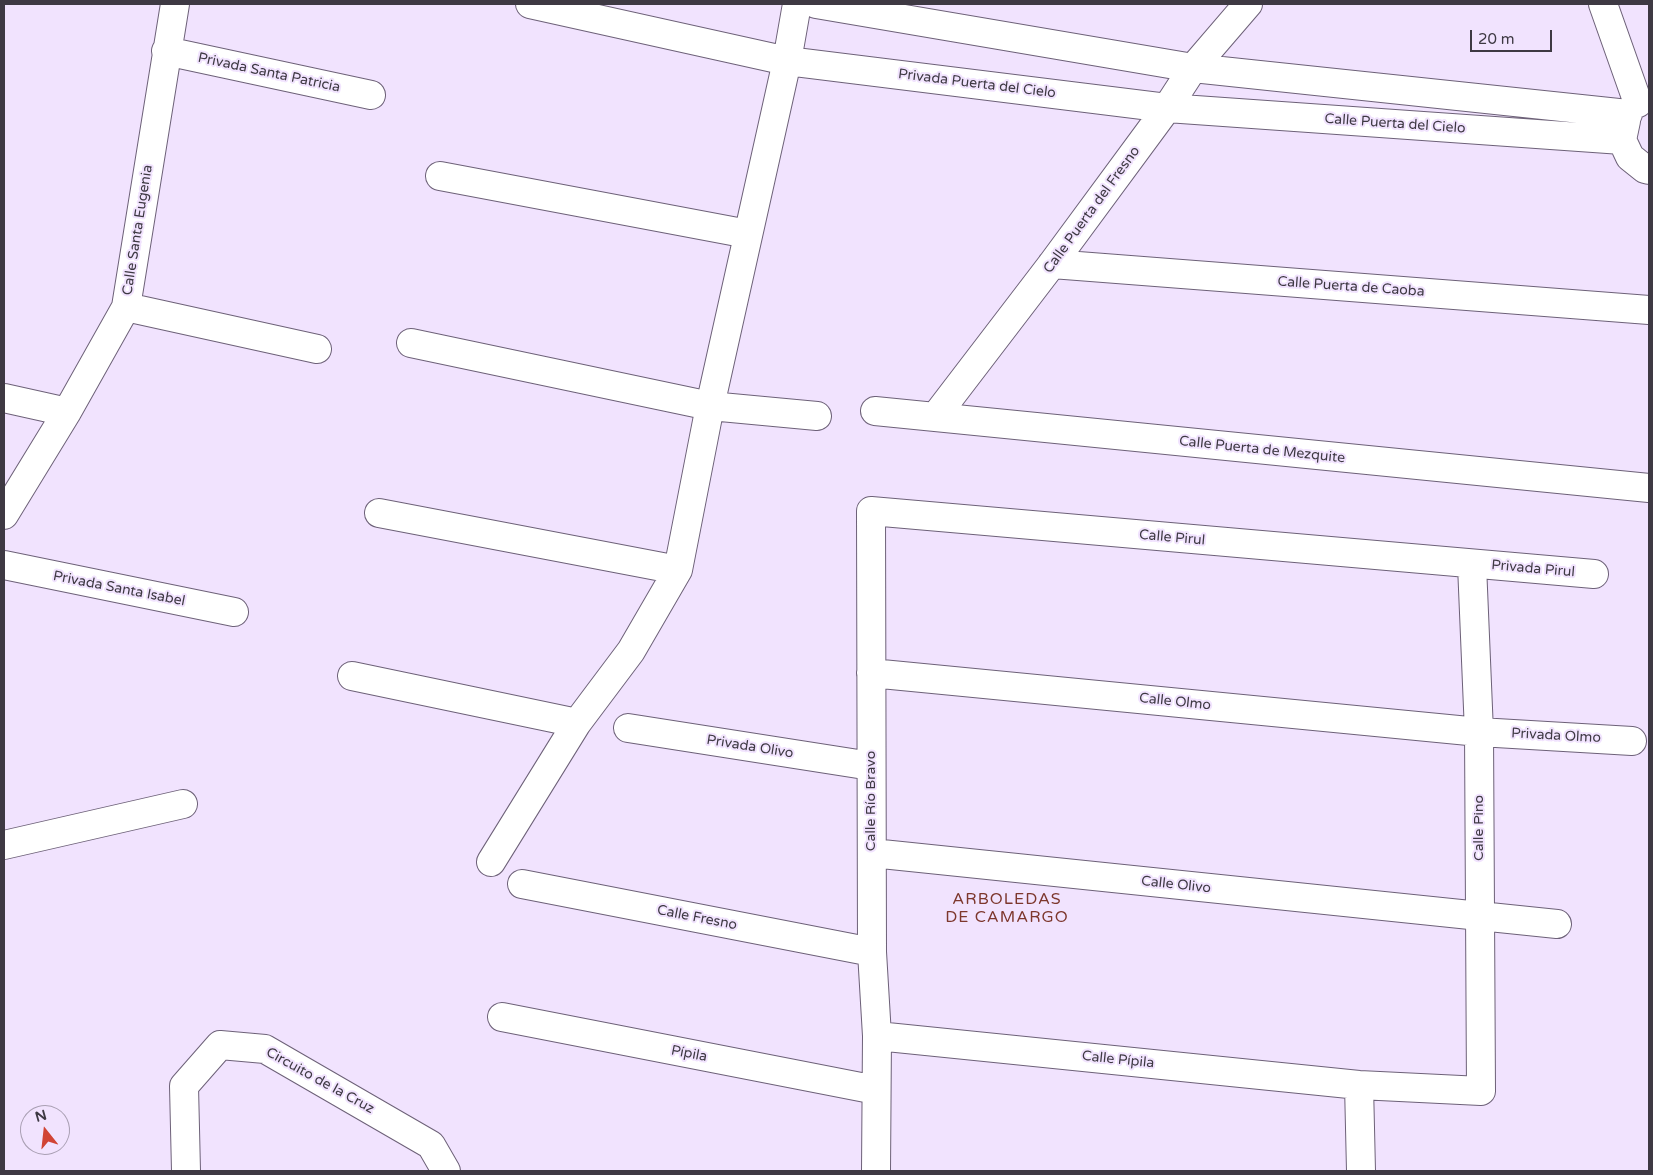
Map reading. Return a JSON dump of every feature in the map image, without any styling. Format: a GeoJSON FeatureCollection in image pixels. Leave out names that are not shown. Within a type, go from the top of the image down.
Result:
{"type":"FeatureCollection","features":[{"type":"Feature","properties":{"kind":"street","name":"Calle Santa Eugenia"},"geometry":{"type":"LineString","coordinates":[[4,515],[67,412],[126,307],[175,4]]}},
{"type":"Feature","properties":{"kind":"street","name":"Privada Puerta del Cielo"},"geometry":{"type":"LineString","coordinates":[[530,4],[787,61],[1167,108]]}},
{"type":"Feature","properties":{"kind":"street"},"geometry":{"type":"LineString","coordinates":[[491,862],[577,723],[631,651],[678,570],[710,406],[787,61],[797,4]]}},
{"type":"Feature","properties":{"kind":"street"},"geometry":{"type":"LineString","coordinates":[[816,4],[1193,68],[1634,114]]}},
{"type":"Feature","properties":{"kind":"street","name":"Calle Puerta del Fresno"},"geometry":{"type":"LineString","coordinates":[[934,417],[1052,264],[1167,108],[1193,68],[1248,4]]}},
{"type":"Feature","properties":{"kind":"street"},"geometry":{"type":"LineString","coordinates":[[1603,4],[1634,114],[1630,158],[1649,170]]}},
{"type":"Feature","properties":{"kind":"street","name":"Privada Santa Patricia"},"geometry":{"type":"LineString","coordinates":[[166,51],[371,96]]}},
{"type":"Feature","properties":{"kind":"street","name":"Calle Puerta del Cielo"},"geometry":{"type":"LineString","coordinates":[[1167,108],[1634,114]]}},
{"type":"Feature","properties":{"kind":"street"},"geometry":{"type":"LineString","coordinates":[[440,176],[748,234]]}},
{"type":"Feature","properties":{"kind":"street","name":"Calle Puerta de Caoba"},"geometry":{"type":"LineString","coordinates":[[1052,264],[1649,310]]}},
{"type":"Feature","properties":{"kind":"street"},"geometry":{"type":"LineString","coordinates":[[126,307],[317,349]]}},
{"type":"Feature","properties":{"kind":"street"},"geometry":{"type":"LineString","coordinates":[[411,342],[710,406],[818,416]]}},
{"type":"Feature","properties":{"kind":"street"},"geometry":{"type":"LineString","coordinates":[[4,398],[67,412]]}},
{"type":"Feature","properties":{"kind":"street","name":"Calle Puerta de Mezquite"},"geometry":{"type":"LineString","coordinates":[[875,412],[1649,488]]}},
{"type":"Feature","properties":{"kind":"street","name":"Calle Pirul"},"geometry":{"type":"LineString","coordinates":[[871,511],[1472,565]]}},
{"type":"Feature","properties":{"kind":"street","name":"Calle Río Bravo"},"geometry":{"type":"LineString","coordinates":[[871,511],[872,952],[877,1036],[876,1171]]}},
{"type":"Feature","properties":{"kind":"street"},"geometry":{"type":"LineString","coordinates":[[379,513],[678,570]]}},
{"type":"Feature","properties":{"kind":"street","name":"Privada Pirul"},"geometry":{"type":"LineString","coordinates":[[1472,565],[1594,574]]}},
{"type":"Feature","properties":{"kind":"street","name":"Calle Pino"},"geometry":{"type":"LineString","coordinates":[[1472,565],[1479,732],[1481,1091]]}},
{"type":"Feature","properties":{"kind":"street","name":"Privada Santa Isabel"},"geometry":{"type":"LineString","coordinates":[[4,566],[234,612]]}},
{"type":"Feature","properties":{"kind":"street","name":"Calle Olmo"},"geometry":{"type":"LineString","coordinates":[[871,673],[1479,732]]}},
{"type":"Feature","properties":{"kind":"street"},"geometry":{"type":"LineString","coordinates":[[352,676],[577,723]]}},
{"type":"Feature","properties":{"kind":"street","name":"Privada Olivo"},"geometry":{"type":"LineString","coordinates":[[628,728],[871,766]]}},
{"type":"Feature","properties":{"kind":"street","name":"Privada Olmo"},"geometry":{"type":"LineString","coordinates":[[1479,732],[1632,741]]}},
{"type":"Feature","properties":{"kind":"street"},"geometry":{"type":"LineString","coordinates":[[4,845],[183,804]]}},
{"type":"Feature","properties":{"kind":"street","name":"Calle Olivo"},"geometry":{"type":"LineString","coordinates":[[872,853],[1480,916]]}},
{"type":"Feature","properties":{"kind":"street","name":"Calle Fresno"},"geometry":{"type":"LineString","coordinates":[[522,884],[872,952]]}},
{"type":"Feature","properties":{"kind":"street"},"geometry":{"type":"LineString","coordinates":[[1480,916],[1557,924]]}},
{"type":"Feature","properties":{"kind":"street","name":"Pípila"},"geometry":{"type":"LineString","coordinates":[[502,1017],[876,1090]]}},
{"type":"Feature","properties":{"kind":"street","name":"Calle Pípila"},"geometry":{"type":"LineString","coordinates":[[877,1036],[1359,1085],[1481,1091]]}},
{"type":"Feature","properties":{"kind":"street","name":"Circuito de la Cruz"},"geometry":{"type":"LineString","coordinates":[[186,1171],[184,1086],[220,1045],[265,1049],[431,1145],[446,1171]]}},
{"type":"Feature","properties":{"kind":"street"},"geometry":{"type":"LineString","coordinates":[[1359,1085],[1360,1171]]}},
{"type":"Feature","properties":{"kind":"district","name":"ARBOLEDAS DE CAMARGO"},"geometry":{"type":"Point","coordinates":[1007,909]}}]}
